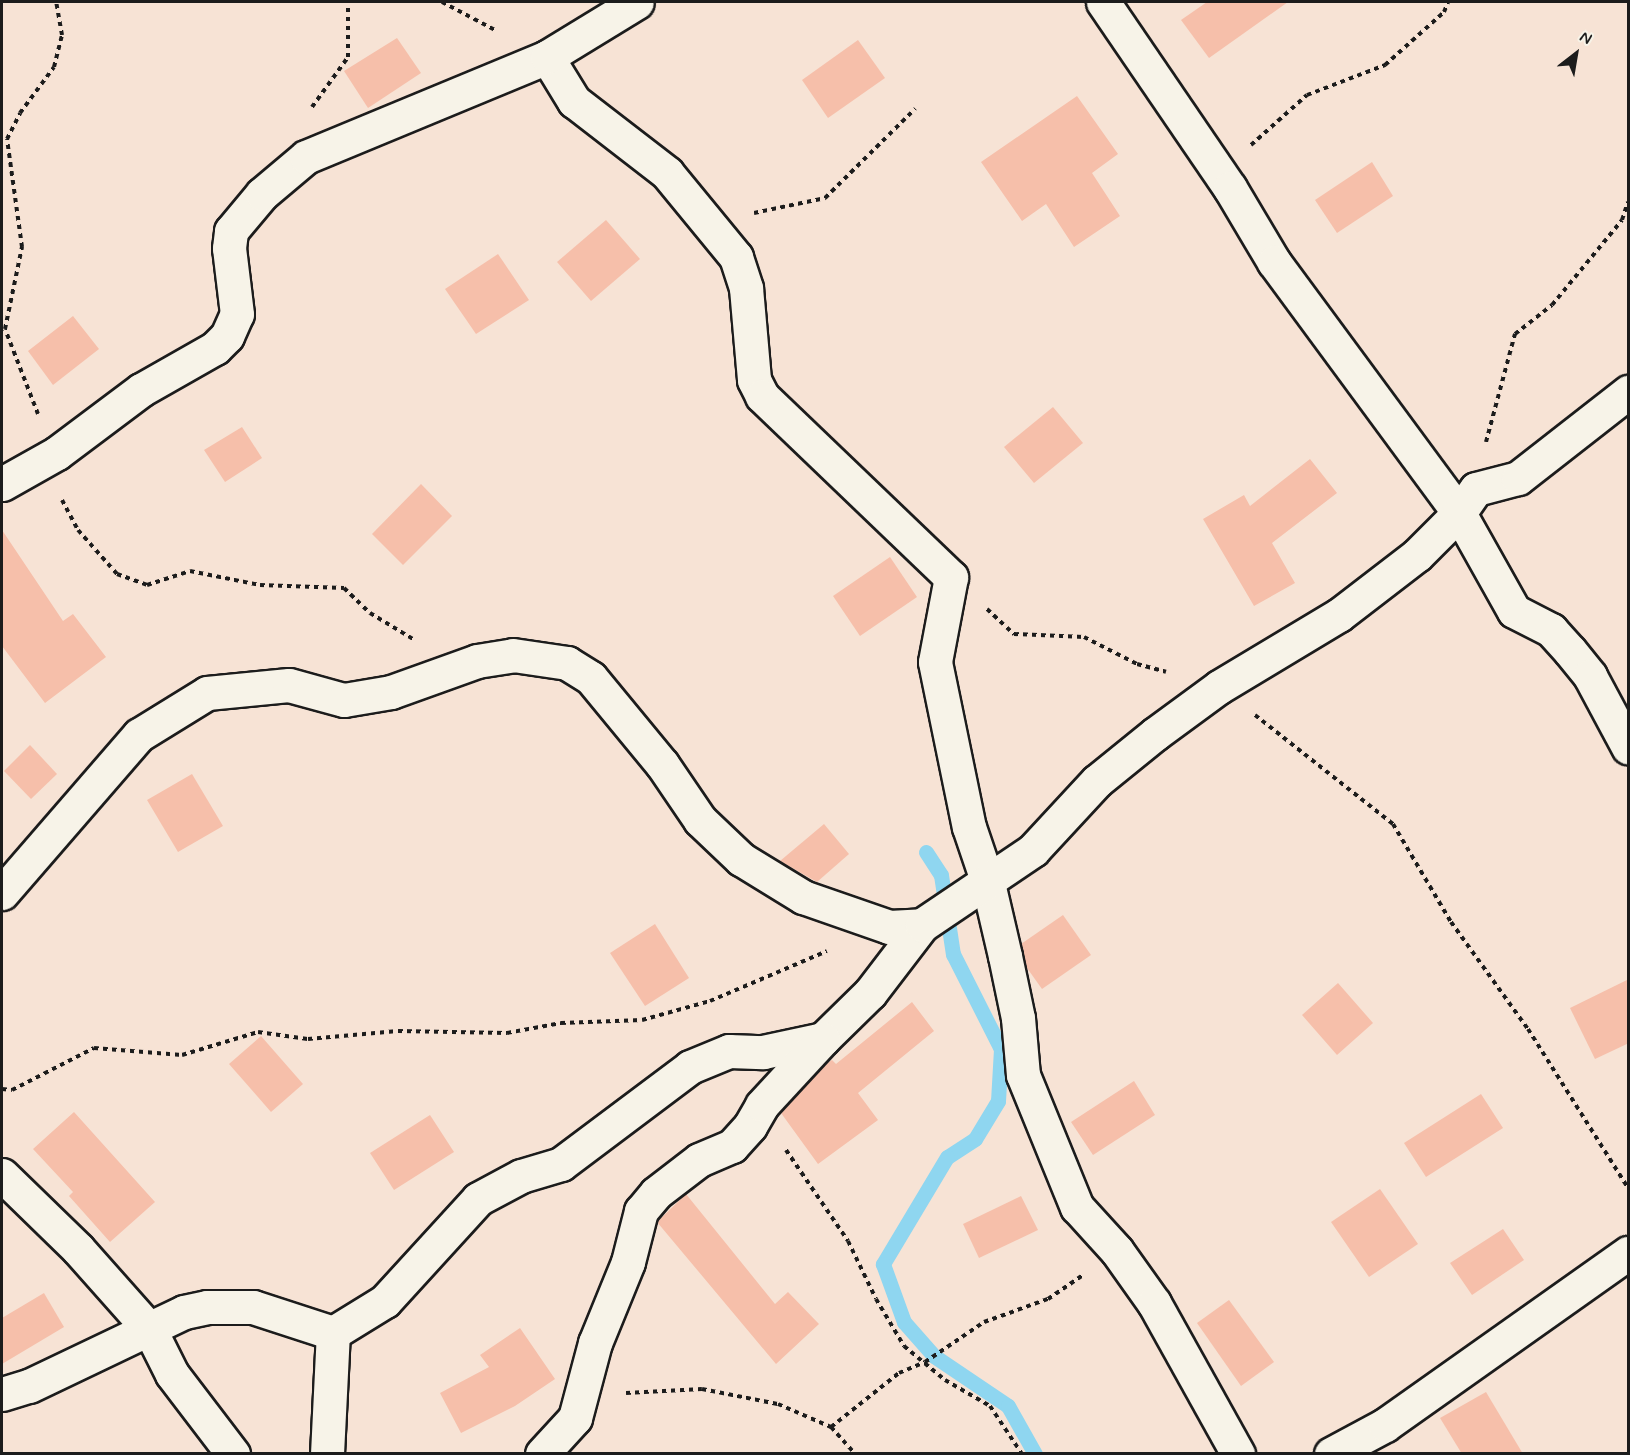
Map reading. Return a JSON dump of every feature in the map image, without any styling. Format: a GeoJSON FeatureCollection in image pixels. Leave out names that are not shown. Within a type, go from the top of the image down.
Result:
{"type":"FeatureCollection","features":[{"type":"Feature","properties":{"kind":"street"},"geometry":{"type":"LineString","coordinates":[[2,484],[57,453],[141,390],[215,348],[227,336],[237,314],[229,248],[231,231],[262,194],[306,157],[547,57],[637,2]]}},
{"type":"Feature","properties":{"kind":"street"},"geometry":{"type":"LineString","coordinates":[[1103,2],[1230,188],[1287,281],[1468,501],[1514,610],[1551,630],[1570,651],[1590,676],[1629,747]]}},
{"type":"Feature","properties":{"kind":"street"},"geometry":{"type":"LineString","coordinates":[[547,57],[574,101],[667,172],[736,257],[746,288],[754,380],[762,396],[951,576],[935,662],[969,827],[988,883],[1018,1018],[1023,1075],[1077,1207],[1117,1251],[1154,1303],[1238,1454]]}},
{"type":"Feature","properties":{"kind":"street"},"geometry":{"type":"LineString","coordinates":[[542,1454],[575,1418],[595,1343],[628,1262],[641,1211],[656,1193],[699,1160],[732,1146],[750,1126],[762,1105],[823,1039],[870,993],[922,926],[988,883],[1033,850],[1097,781],[1219,687],[1339,615],[1417,555],[1468,501],[1518,478],[1629,392]]}},
{"type":"Feature","properties":{"kind":"street"},"geometry":{"type":"LineString","coordinates":[[2,892],[139,735],[207,693],[289,685],[344,700],[391,692],[477,662],[513,654],[567,663],[591,678],[656,756],[700,820],[741,859],[803,897],[889,927],[922,926]]}},
{"type":"Feature","properties":{"kind":"street"},"geometry":{"type":"LineString","coordinates":[[2,1394],[29,1386],[184,1312],[207,1306],[241,1307],[333,1333],[385,1301],[478,1199],[521,1176],[561,1164],[690,1067],[729,1051],[763,1052],[823,1039]]}},
{"type":"Feature","properties":{"kind":"street"},"geometry":{"type":"LineString","coordinates":[[2,1175],[78,1249],[150,1330],[172,1374],[233,1454]]}},
{"type":"Feature","properties":{"kind":"street"},"geometry":{"type":"LineString","coordinates":[[1331,1454],[1385,1425],[1629,1253]]}},
{"type":"Feature","properties":{"kind":"street"},"geometry":{"type":"LineString","coordinates":[[327,1454],[333,1333]]}},
{"type":"Feature","properties":{"kind":"path"},"geometry":{"type":"LineString","coordinates":[[56,2],[62,34],[54,67],[20,113],[7,139],[22,247],[5,329],[57,453],[58,492],[78,530],[117,574],[147,585],[190,571],[260,585],[344,588],[370,614],[417,641]]}},
{"type":"Feature","properties":{"kind":"path"},"geometry":{"type":"LineString","coordinates":[[306,157],[305,127],[311,108],[348,57],[348,2]]}},
{"type":"Feature","properties":{"kind":"path"},"geometry":{"type":"LineString","coordinates":[[442,2],[547,57]]}},
{"type":"Feature","properties":{"kind":"path"},"geometry":{"type":"LineString","coordinates":[[1230,188],[1244,150],[1306,95],[1385,65],[1444,12],[1448,2]]}},
{"type":"Feature","properties":{"kind":"path"},"geometry":{"type":"LineString","coordinates":[[709,222],[825,198],[915,109]]}},
{"type":"Feature","properties":{"kind":"path"},"geometry":{"type":"LineString","coordinates":[[1468,501],[1515,334],[1552,305],[1622,220],[1629,202]]}},
{"type":"Feature","properties":{"kind":"path"},"geometry":{"type":"LineString","coordinates":[[951,576],[1014,634],[1084,637],[1137,664],[1219,687],[1393,824],[1451,922],[1528,1029],[1629,1188]]}},
{"type":"Feature","properties":{"kind":"path"},"geometry":{"type":"LineString","coordinates":[[2,1089],[12,1090],[93,1048],[182,1055],[258,1032],[309,1039],[398,1031],[507,1033],[561,1023],[642,1020],[710,1001],[889,927]]}},
{"type":"Feature","properties":{"kind":"path"},"geometry":{"type":"LineString","coordinates":[[762,1105],[794,1165],[848,1241],[904,1346],[945,1380],[990,1406],[1022,1454]]}},
{"type":"Feature","properties":{"kind":"path"},"geometry":{"type":"LineString","coordinates":[[831,1427],[899,1373],[925,1362],[984,1322],[1048,1299],[1117,1251]]}},
{"type":"Feature","properties":{"kind":"path"},"geometry":{"type":"LineString","coordinates":[[575,1418],[613,1394],[702,1389],[778,1404],[831,1427],[855,1454]]}},
{"type":"Feature","properties":{"kind":"building"},"geometry":{"type":"Polygon","coordinates":[[[1207,2],[1288,2],[1209,58],[1181,20],[1207,2]]]}},
{"type":"Feature","properties":{"kind":"building"},"geometry":{"type":"Polygon","coordinates":[[[397,38],[421,73],[368,108],[344,71],[397,38]]]}},
{"type":"Feature","properties":{"kind":"building"},"geometry":{"type":"Polygon","coordinates":[[[858,40],[885,78],[828,118],[802,80],[858,40]]]}},
{"type":"Feature","properties":{"kind":"building"},"geometry":{"type":"Polygon","coordinates":[[[1077,96],[1118,154],[1092,173],[1120,216],[1074,247],[1046,204],[1022,221],[981,162],[1077,96]]]}},
{"type":"Feature","properties":{"kind":"building"},"geometry":{"type":"Polygon","coordinates":[[[1372,162],[1393,196],[1337,233],[1315,200],[1372,162]]]}},
{"type":"Feature","properties":{"kind":"building"},"geometry":{"type":"Polygon","coordinates":[[[606,220],[640,259],[591,301],[557,262],[606,220]]]}},
{"type":"Feature","properties":{"kind":"building"},"geometry":{"type":"Polygon","coordinates":[[[498,254],[529,300],[476,334],[445,289],[498,254]]]}},
{"type":"Feature","properties":{"kind":"building"},"geometry":{"type":"Polygon","coordinates":[[[73,316],[99,349],[53,385],[28,351],[73,316]]]}},
{"type":"Feature","properties":{"kind":"building"},"geometry":{"type":"Polygon","coordinates":[[[1053,407],[1083,443],[1034,483],[1004,447],[1053,407]]]}},
{"type":"Feature","properties":{"kind":"building"},"geometry":{"type":"Polygon","coordinates":[[[242,427],[262,458],[225,482],[204,450],[242,427]]]}},
{"type":"Feature","properties":{"kind":"building"},"geometry":{"type":"Polygon","coordinates":[[[1310,459],[1337,493],[1272,543],[1295,583],[1254,606],[1203,519],[1244,495],[1250,506],[1310,459]]]}},
{"type":"Feature","properties":{"kind":"building"},"geometry":{"type":"Polygon","coordinates":[[[421,484],[452,516],[403,565],[372,534],[421,484]]]}},
{"type":"Feature","properties":{"kind":"building"},"geometry":{"type":"Polygon","coordinates":[[[2,530],[63,621],[73,614],[106,657],[45,703],[2,646],[2,530]]]}},
{"type":"Feature","properties":{"kind":"building"},"geometry":{"type":"Polygon","coordinates":[[[890,557],[917,597],[860,636],[833,596],[890,557]]]}},
{"type":"Feature","properties":{"kind":"building"},"geometry":{"type":"Polygon","coordinates":[[[30,745],[57,774],[31,799],[4,771],[30,745]]]}},
{"type":"Feature","properties":{"kind":"building"},"geometry":{"type":"Polygon","coordinates":[[[192,774],[223,826],[178,852],[147,800],[192,774]]]}},
{"type":"Feature","properties":{"kind":"building"},"geometry":{"type":"Polygon","coordinates":[[[824,824],[849,854],[817,882],[780,861],[824,824]]]}},
{"type":"Feature","properties":{"kind":"building"},"geometry":{"type":"Polygon","coordinates":[[[1063,915],[1091,955],[1042,989],[1027,968],[1021,944],[1063,915]]]}},
{"type":"Feature","properties":{"kind":"building"},"geometry":{"type":"Polygon","coordinates":[[[655,924],[689,978],[645,1006],[610,953],[655,924]]]}},
{"type":"Feature","properties":{"kind":"building"},"geometry":{"type":"Polygon","coordinates":[[[1629,979],[1629,1043],[1595,1059],[1570,1008],[1629,979]]]}},
{"type":"Feature","properties":{"kind":"building"},"geometry":{"type":"Polygon","coordinates":[[[1338,983],[1373,1023],[1337,1055],[1302,1015],[1338,983]]]}},
{"type":"Feature","properties":{"kind":"building"},"geometry":{"type":"Polygon","coordinates":[[[912,1002],[934,1031],[858,1093],[878,1120],[818,1164],[781,1113],[823,1066],[832,1060],[836,1064],[912,1002]]]}},
{"type":"Feature","properties":{"kind":"building"},"geometry":{"type":"Polygon","coordinates":[[[261,1036],[303,1084],[271,1112],[229,1064],[261,1036]]]}},
{"type":"Feature","properties":{"kind":"building"},"geometry":{"type":"Polygon","coordinates":[[[1134,1081],[1155,1115],[1093,1155],[1071,1122],[1134,1081]]]}},
{"type":"Feature","properties":{"kind":"building"},"geometry":{"type":"Polygon","coordinates":[[[1481,1094],[1503,1128],[1426,1177],[1404,1143],[1481,1094]]]}},
{"type":"Feature","properties":{"kind":"building"},"geometry":{"type":"Polygon","coordinates":[[[74,1112],[155,1202],[110,1242],[69,1196],[73,1192],[33,1149],[74,1112]]]}},
{"type":"Feature","properties":{"kind":"building"},"geometry":{"type":"Polygon","coordinates":[[[430,1115],[454,1152],[394,1190],[370,1153],[430,1115]]]}},
{"type":"Feature","properties":{"kind":"building"},"geometry":{"type":"Polygon","coordinates":[[[1380,1189],[1418,1244],[1369,1277],[1331,1222],[1380,1189]]]}},
{"type":"Feature","properties":{"kind":"building"},"geometry":{"type":"Polygon","coordinates":[[[686,1194],[775,1304],[788,1292],[819,1324],[776,1364],[657,1222],[686,1194]]]}},
{"type":"Feature","properties":{"kind":"building"},"geometry":{"type":"Polygon","coordinates":[[[1021,1196],[1038,1230],[979,1258],[963,1224],[1021,1196]]]}},
{"type":"Feature","properties":{"kind":"building"},"geometry":{"type":"Polygon","coordinates":[[[1503,1229],[1524,1260],[1472,1295],[1450,1263],[1503,1229]]]}},
{"type":"Feature","properties":{"kind":"building"},"geometry":{"type":"Polygon","coordinates":[[[44,1293],[64,1327],[2,1364],[2,1318],[44,1293]]]}},
{"type":"Feature","properties":{"kind":"building"},"geometry":{"type":"Polygon","coordinates":[[[1229,1300],[1274,1362],[1241,1386],[1197,1323],[1229,1300]]]}},
{"type":"Feature","properties":{"kind":"building"},"geometry":{"type":"Polygon","coordinates":[[[520,1328],[555,1379],[515,1406],[461,1433],[440,1393],[489,1367],[480,1355],[520,1328]]]}},
{"type":"Feature","properties":{"kind":"building"},"geometry":{"type":"Polygon","coordinates":[[[1486,1392],[1523,1454],[1462,1454],[1440,1418],[1486,1392]]]}},
{"type":"Feature","properties":{"kind":"waterway"},"geometry":{"type":"LineString","coordinates":[[926,852],[941,875],[953,954],[1001,1049],[998,1101],[975,1139],[947,1157],[883,1264],[904,1322],[934,1356],[1008,1406],[1035,1454]]}}]}
